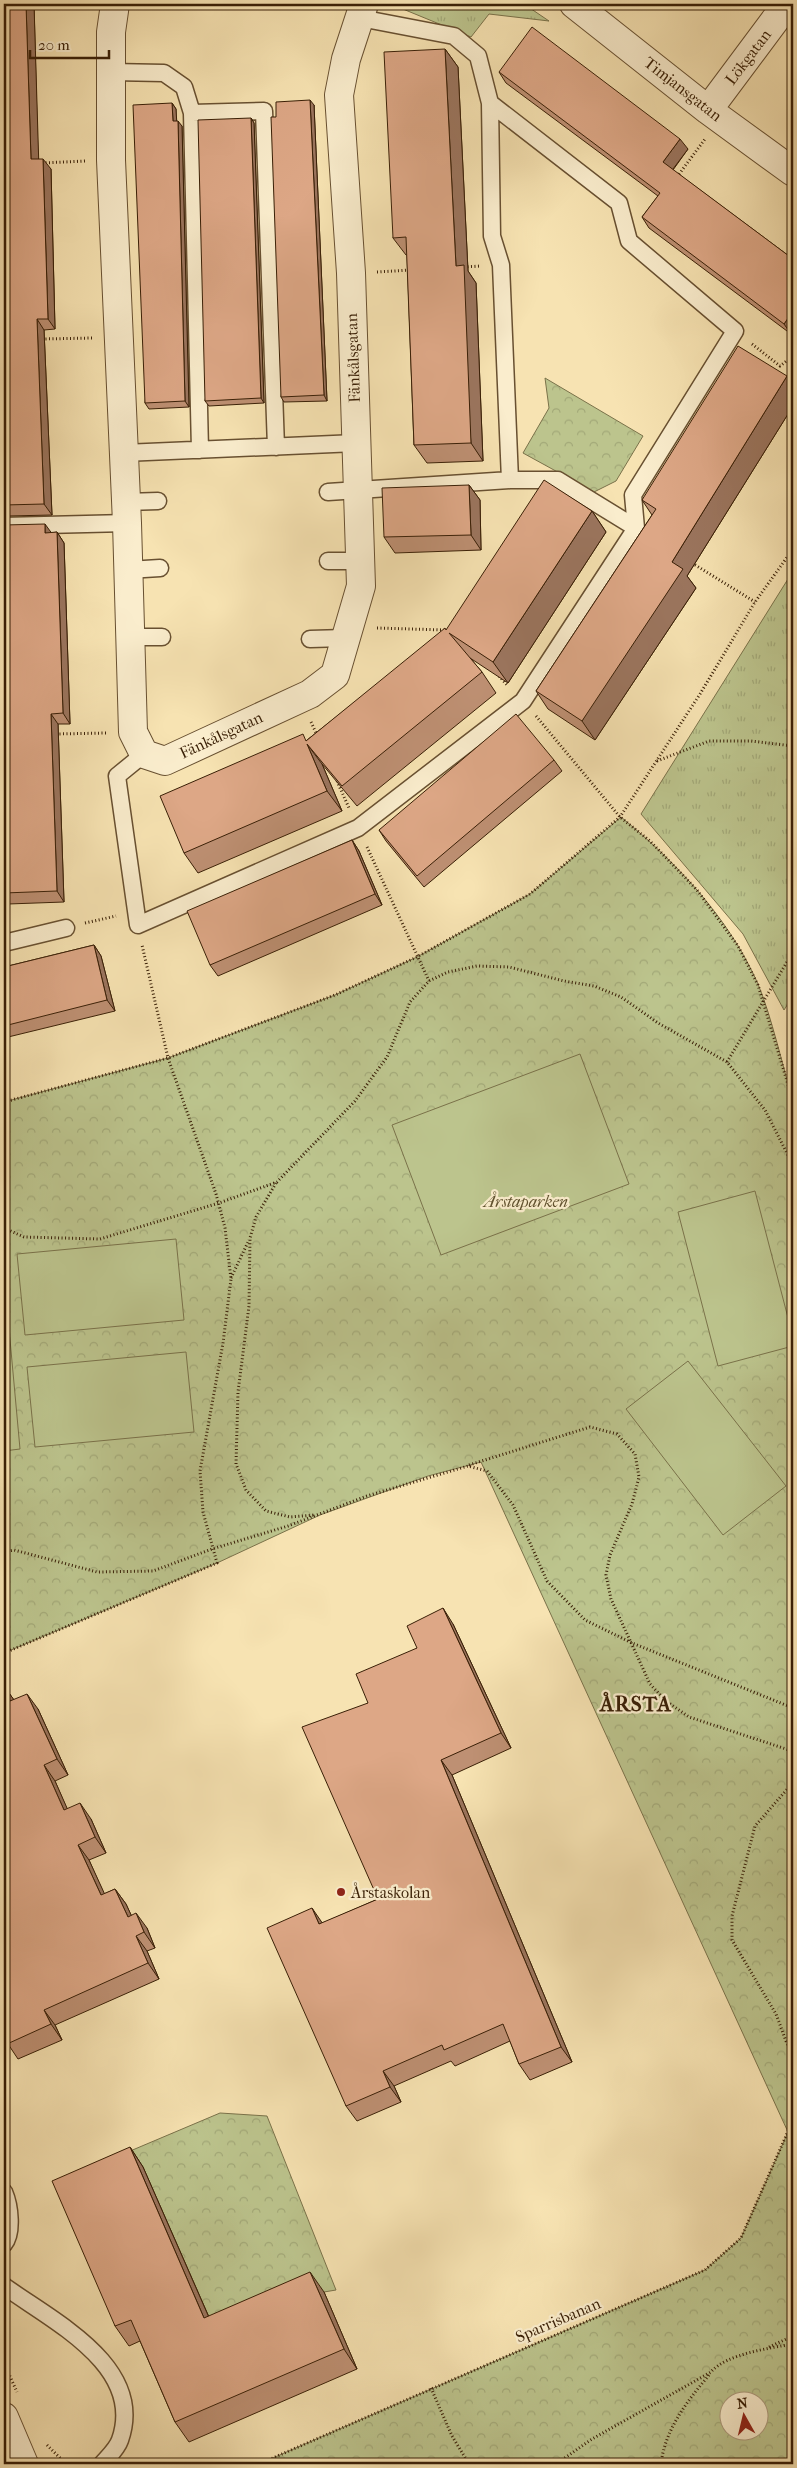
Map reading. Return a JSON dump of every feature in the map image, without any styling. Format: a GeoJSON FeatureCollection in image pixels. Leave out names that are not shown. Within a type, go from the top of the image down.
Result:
{"type":"FeatureCollection","features":[{"type":"Feature","properties":{"kind":"street"},"geometry":{"type":"LineString","coordinates":[[115,4],[111,32],[110,160],[124,453],[130,637],[138,743]]}},
{"type":"Feature","properties":{"kind":"street","name":"Timjansgatan"},"geometry":{"type":"LineString","coordinates":[[574,4],[714,114],[793,172]]}},
{"type":"Feature","properties":{"kind":"street","name":"Lökgatan"},"geometry":{"type":"LineString","coordinates":[[714,114],[787,4]]}},
{"type":"Feature","properties":{"kind":"street","name":"Fänkålsgatan"},"geometry":{"type":"LineString","coordinates":[[138,743],[166,761],[310,694],[335,675],[361,586],[351,273],[339,95],[339,55],[362,11]]}},
{"type":"Feature","properties":{"kind":"lane"},"geometry":{"type":"LineString","coordinates":[[362,11],[454,36],[478,56],[490,103],[492,236],[501,265],[510,480]]}},
{"type":"Feature","properties":{"kind":"lane"},"geometry":{"type":"LineString","coordinates":[[111,72],[164,73],[184,87],[192,113],[200,450]]}},
{"type":"Feature","properties":{"kind":"lane"},"geometry":{"type":"LineString","coordinates":[[138,743],[117,776],[137,918],[358,828],[523,701],[636,528],[633,495],[735,331],[629,241],[619,203],[490,103]]}},
{"type":"Feature","properties":{"kind":"lane"},"geometry":{"type":"LineString","coordinates":[[192,113],[264,111],[276,447]]}},
{"type":"Feature","properties":{"kind":"lane"},"geometry":{"type":"LineString","coordinates":[[124,453],[356,444]]}},
{"type":"Feature","properties":{"kind":"lane"},"geometry":{"type":"LineString","coordinates":[[328,492],[510,480],[558,480],[636,528]]}},
{"type":"Feature","properties":{"kind":"lane"},"geometry":{"type":"LineString","coordinates":[[4,526],[126,513],[158,501]]}},
{"type":"Feature","properties":{"kind":"lane"},"geometry":{"type":"LineString","coordinates":[[328,561],[360,561]]}},
{"type":"Feature","properties":{"kind":"lane"},"geometry":{"type":"LineString","coordinates":[[128,570],[160,568]]}},
{"type":"Feature","properties":{"kind":"lane"},"geometry":{"type":"LineString","coordinates":[[130,637],[162,637]]}},
{"type":"Feature","properties":{"kind":"lane"},"geometry":{"type":"LineString","coordinates":[[310,639],[345,638]]}},
{"type":"Feature","properties":{"kind":"lane"},"geometry":{"type":"LineString","coordinates":[[4,943],[66,928]]}},
{"type":"Feature","properties":{"kind":"lane"},"geometry":{"type":"LineString","coordinates":[[4,2192],[8,2201],[8,2238],[4,2244]]}},
{"type":"Feature","properties":{"kind":"lane"},"geometry":{"type":"LineString","coordinates":[[4,2286],[86,2344],[106,2364],[118,2386],[125,2417],[120,2442],[102,2464]]}},
{"type":"Feature","properties":{"kind":"path"},"geometry":{"type":"LineString","coordinates":[[674,181],[714,114]]}},
{"type":"Feature","properties":{"kind":"path"},"geometry":{"type":"LineString","coordinates":[[33,163],[110,160]]}},
{"type":"Feature","properties":{"kind":"path"},"geometry":{"type":"LineString","coordinates":[[454,268],[501,265]]}},
{"type":"Feature","properties":{"kind":"path"},"geometry":{"type":"LineString","coordinates":[[351,273],[417,270]]}},
{"type":"Feature","properties":{"kind":"path"},"geometry":{"type":"LineString","coordinates":[[735,331],[780,366],[793,356]]}},
{"type":"Feature","properties":{"kind":"path"},"geometry":{"type":"LineString","coordinates":[[33,340],[119,336]]}},
{"type":"Feature","properties":{"kind":"path"},"geometry":{"type":"LineString","coordinates":[[4,1102],[168,1058],[336,995],[417,958],[530,894],[620,817],[657,761],[755,602],[793,549]]}},
{"type":"Feature","properties":{"kind":"path"},"geometry":{"type":"LineString","coordinates":[[687,560],[755,602]]}},
{"type":"Feature","properties":{"kind":"path"},"geometry":{"type":"LineString","coordinates":[[53,734],[138,743]]}},
{"type":"Feature","properties":{"kind":"path"},"geometry":{"type":"LineString","coordinates":[[657,761],[709,741],[752,741],[793,746]]}},
{"type":"Feature","properties":{"kind":"path"},"geometry":{"type":"LineString","coordinates":[[620,817],[650,841],[697,890],[738,946],[758,985],[791,1087],[793,1101]]}},
{"type":"Feature","properties":{"kind":"path"},"geometry":{"type":"LineString","coordinates":[[4,1653],[217,1563],[203,1512],[200,1471],[223,1343],[231,1279],[225,1228],[219,1203],[168,1058],[137,918],[66,928]]}},
{"type":"Feature","properties":{"kind":"path"},"geometry":{"type":"LineString","coordinates":[[727,1062],[764,1004],[793,952]]}},
{"type":"Feature","properties":{"kind":"path"},"geometry":{"type":"LineString","coordinates":[[417,958],[429,981]]}},
{"type":"Feature","properties":{"kind":"path"},"geometry":{"type":"LineString","coordinates":[[231,1279],[250,1238],[256,1217],[277,1182],[355,1101],[386,1057],[410,1002],[429,981],[448,972],[477,966],[509,967],[564,981],[594,986],[621,997],[658,1023],[727,1062],[765,1110],[793,1165]]}},
{"type":"Feature","properties":{"kind":"path"},"geometry":{"type":"LineString","coordinates":[[4,1228],[24,1238],[100,1239],[219,1203],[277,1182]]}},
{"type":"Feature","properties":{"kind":"path"},"geometry":{"type":"LineString","coordinates":[[250,1238],[249,1306],[238,1392],[236,1464],[246,1490],[266,1510],[290,1517],[320,1514]]}},
{"type":"Feature","properties":{"kind":"path"},"geometry":{"type":"LineString","coordinates":[[4,1552],[14,1550],[97,1572],[153,1571],[212,1549],[428,1476],[468,1466],[590,1427],[617,1434],[635,1454],[639,1477],[632,1504],[610,1555],[606,1574],[611,1599],[650,1684],[666,1701],[689,1717],[789,1750],[793,1762]]}},
{"type":"Feature","properties":{"kind":"path"},"geometry":{"type":"LineString","coordinates":[[468,1466],[487,1471],[513,1505],[547,1581],[585,1620],[632,1642],[793,1708]]}},
{"type":"Feature","properties":{"kind":"path"},"geometry":{"type":"LineString","coordinates":[[793,1770],[790,1786],[755,1826],[732,1916],[732,1940],[776,2014],[793,2055]]}},
{"type":"Feature","properties":{"kind":"path","name":"Sparrisbanan"},"geometry":{"type":"LineString","coordinates":[[259,2464],[705,2270],[741,2238],[793,2120]]}},
{"type":"Feature","properties":{"kind":"path"},"geometry":{"type":"LineString","coordinates":[[661,2464],[672,2426],[694,2392],[716,2366],[793,2336]]}},
{"type":"Feature","properties":{"kind":"path"},"geometry":{"type":"LineString","coordinates":[[762,2349],[793,2344]]}},
{"type":"Feature","properties":{"kind":"path"},"geometry":{"type":"LineString","coordinates":[[556,2464],[592,2439],[711,2372]]}},
{"type":"Feature","properties":{"kind":"path"},"geometry":{"type":"LineString","coordinates":[[431,2388],[452,2436],[469,2464]]}},
{"type":"Feature","properties":{"kind":"path"},"geometry":{"type":"LineString","coordinates":[[367,2464],[369,2462],[382,2464]]}},
{"type":"Feature","properties":{"kind":"green space"},"geometry":{"type":"Polygon","coordinates":[[[399,4],[524,4],[549,21],[489,14],[471,37],[398,7],[399,4]]]}},
{"type":"Feature","properties":{"kind":"green space"},"geometry":{"type":"Polygon","coordinates":[[[545,378],[643,436],[616,481],[594,492],[523,453],[549,408],[545,378]]]}},
{"type":"Feature","properties":{"kind":"green space"},"geometry":{"type":"Polygon","coordinates":[[[793,571],[793,996],[784,1010],[743,934],[641,814],[793,571]]]}},
{"type":"Feature","properties":{"kind":"green space","name":"Årstaparken"},"geometry":{"type":"Polygon","coordinates":[[[621,817],[681,872],[732,936],[746,960],[763,997],[793,1101],[793,2464],[259,2464],[705,2270],[741,2238],[788,2132],[481,1462],[428,1476],[320,1515],[217,1563],[4,1653],[4,1102],[168,1058],[335,995],[417,957],[530,894],[621,817]]]}},
{"type":"Feature","properties":{"kind":"green space"},"geometry":{"type":"Polygon","coordinates":[[[580,1054],[629,1184],[441,1255],[392,1125],[580,1054]]]}},
{"type":"Feature","properties":{"kind":"green space"},"geometry":{"type":"Polygon","coordinates":[[[755,1191],[793,1337],[793,1346],[718,1366],[678,1212],[755,1191]]]}},
{"type":"Feature","properties":{"kind":"green space"},"geometry":{"type":"Polygon","coordinates":[[[176,1239],[184,1320],[25,1335],[17,1254],[176,1239]]]}},
{"type":"Feature","properties":{"kind":"green space"},"geometry":{"type":"Polygon","coordinates":[[[4,1274],[20,1449],[4,1451],[4,1274]]]}},
{"type":"Feature","properties":{"kind":"green space"},"geometry":{"type":"Polygon","coordinates":[[[186,1352],[194,1432],[35,1447],[27,1367],[186,1352]]]}},
{"type":"Feature","properties":{"kind":"green space"},"geometry":{"type":"Polygon","coordinates":[[[688,1361],[786,1486],[723,1535],[626,1409],[688,1361]]]}},
{"type":"Feature","properties":{"kind":"green space"},"geometry":{"type":"Polygon","coordinates":[[[220,2113],[267,2116],[336,2290],[324,2292],[218,2338],[64,2179],[220,2113]]]}},
{"type":"Feature","properties":{"kind":"building"},"geometry":{"type":"Polygon","coordinates":[[[4,4],[26,4],[31,159],[43,159],[48,319],[37,319],[44,504],[4,505],[4,4]]]}},
{"type":"Feature","properties":{"kind":"building"},"geometry":{"type":"Polygon","coordinates":[[[532,27],[680,139],[663,162],[793,259],[793,311],[784,324],[642,217],[660,193],[499,72],[532,27]]]}},
{"type":"Feature","properties":{"kind":"building"},"geometry":{"type":"Polygon","coordinates":[[[445,49],[456,266],[464,265],[471,443],[414,445],[406,237],[393,238],[384,52],[445,49]]]}},
{"type":"Feature","properties":{"kind":"building"},"geometry":{"type":"Polygon","coordinates":[[[310,100],[324,395],[281,397],[271,117],[276,117],[276,102],[310,100]]]}},
{"type":"Feature","properties":{"kind":"building"},"geometry":{"type":"Polygon","coordinates":[[[172,103],[173,121],[178,121],[185,401],[145,403],[133,105],[172,103]]]}},
{"type":"Feature","properties":{"kind":"building"},"geometry":{"type":"Polygon","coordinates":[[[251,118],[261,398],[205,401],[198,120],[251,118]]]}},
{"type":"Feature","properties":{"kind":"building"},"geometry":{"type":"Polygon","coordinates":[[[738,346],[787,376],[672,562],[683,569],[582,721],[536,691],[656,509],[642,500],[738,346]]]}},
{"type":"Feature","properties":{"kind":"building"},"geometry":{"type":"Polygon","coordinates":[[[544,480],[592,511],[493,662],[449,633],[482,672],[342,786],[307,744],[327,791],[184,853],[160,796],[303,734],[306,741],[445,628],[446,630],[544,480]]]}},
{"type":"Feature","properties":{"kind":"building"},"geometry":{"type":"Polygon","coordinates":[[[469,485],[471,535],[384,537],[382,488],[469,485]]]}},
{"type":"Feature","properties":{"kind":"building"},"geometry":{"type":"Polygon","coordinates":[[[45,524],[45,533],[57,532],[63,713],[51,714],[57,891],[4,893],[4,732],[8,732],[4,525],[45,524]]]}},
{"type":"Feature","properties":{"kind":"building"},"geometry":{"type":"Polygon","coordinates":[[[516,714],[554,760],[417,876],[379,830],[516,714]]]}},
{"type":"Feature","properties":{"kind":"building"},"geometry":{"type":"Polygon","coordinates":[[[352,840],[375,894],[210,965],[187,911],[352,840]]]}},
{"type":"Feature","properties":{"kind":"building"},"geometry":{"type":"Polygon","coordinates":[[[94,945],[107,1000],[4,1026],[4,967],[94,945]]]}},
{"type":"Feature","properties":{"kind":"building"},"geometry":{"type":"Polygon","coordinates":[[[443,1608],[501,1733],[441,1760],[561,2047],[519,2064],[503,2024],[444,2050],[442,2045],[383,2071],[390,2087],[346,2106],[267,1928],[312,1908],[319,1924],[378,1899],[302,1727],[368,1703],[356,1674],[417,1648],[407,1626],[443,1608]]]}},
{"type":"Feature","properties":{"kind":"building"},"geometry":{"type":"Polygon","coordinates":[[[4,1686],[10,1701],[27,1694],[57,1759],[44,1765],[64,1810],[80,1803],[95,1837],[78,1845],[101,1895],[115,1889],[128,1917],[136,1913],[144,1932],[136,1936],[148,1963],[44,2010],[51,2024],[7,2044],[4,2037],[4,1686]]]}},
{"type":"Feature","properties":{"kind":"building"},"geometry":{"type":"Polygon","coordinates":[[[130,2147],[204,2318],[310,2272],[344,2349],[175,2422],[131,2320],[115,2326],[52,2181],[130,2147]]]}},
{"type":"Feature","properties":{"kind":"place","name":"Årstaskolan"},"geometry":{"type":"Point","coordinates":[341,1892]}},
{"type":"Feature","properties":{"kind":"district","name":"ÅRSTA"},"geometry":{"type":"Point","coordinates":[636,1704]}}]}
